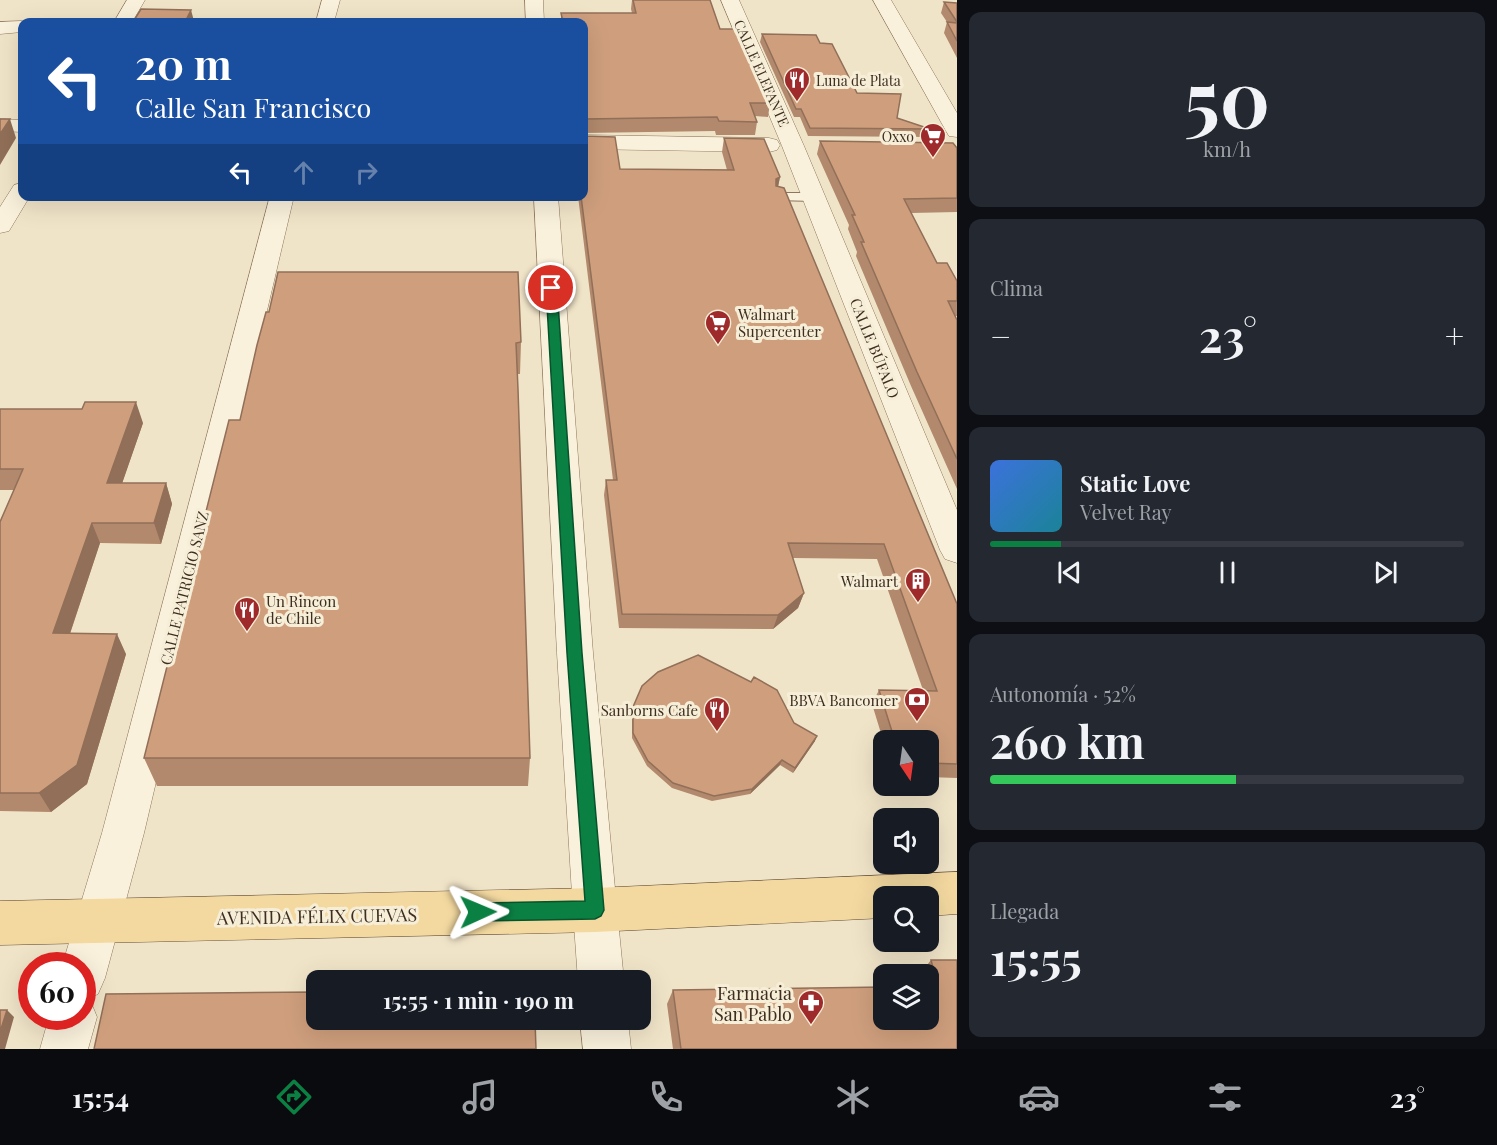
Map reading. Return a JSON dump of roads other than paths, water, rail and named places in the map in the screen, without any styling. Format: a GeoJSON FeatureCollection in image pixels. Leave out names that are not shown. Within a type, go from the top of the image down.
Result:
{"type":"FeatureCollection","features":[{"type":"Feature","properties":{"kind":"main road","name":"AVENIDA FÉLIX CUEVAS"},"geometry":{"type":"LineString","coordinates":[[0,923],[595,910],[957,893]]}},
{"type":"Feature","properties":{"kind":"street"},"geometry":{"type":"LineString","coordinates":[[125,18],[136,0]]}},
{"type":"Feature","properties":{"kind":"street"},"geometry":{"type":"LineString","coordinates":[[327,18],[331,0]]}},
{"type":"Feature","properties":{"kind":"street"},"geometry":{"type":"LineString","coordinates":[[534,0],[535,18]]}},
{"type":"Feature","properties":{"kind":"street"},"geometry":{"type":"LineString","coordinates":[[882,0],[953,141]]}},
{"type":"Feature","properties":{"kind":"street"},"geometry":{"type":"LineString","coordinates":[[708,3],[731,2]]}},
{"type":"Feature","properties":{"kind":"street","name":"CALLE ELEFANTE"},"geometry":{"type":"LineString","coordinates":[[731,2],[805,146]]}},
{"type":"Feature","properties":{"kind":"street"},"geometry":{"type":"LineString","coordinates":[[0,28],[18,27]]}},
{"type":"Feature","properties":{"kind":"street"},"geometry":{"type":"LineString","coordinates":[[0,125],[18,126]]}},
{"type":"Feature","properties":{"kind":"street"},"geometry":{"type":"LineString","coordinates":[[588,142],[805,146]]}},
{"type":"Feature","properties":{"kind":"street","name":"CALLE BÚFALO"},"geometry":{"type":"LineString","coordinates":[[805,146],[814,197],[957,550]]}},
{"type":"Feature","properties":{"kind":"street"},"geometry":{"type":"LineString","coordinates":[[0,226],[18,197]]}},
{"type":"Feature","properties":{"kind":"street","name":"CALLE PATRICIO SANZ"},"geometry":{"type":"LineString","coordinates":[[89,952],[126,821],[281,201]]}},
{"type":"Feature","properties":{"kind":"street"},"geometry":{"type":"LineString","coordinates":[[546,201],[574,653],[600,970]]}},
{"type":"Feature","properties":{"kind":"street"},"geometry":{"type":"LineString","coordinates":[[64,1049],[69,1030]]}},
{"type":"Feature","properties":{"kind":"street"},"geometry":{"type":"LineString","coordinates":[[605,1030],[606,1049]]}},
{"type":"Feature","properties":{"kind":"lane"},"geometry":{"type":"LineString","coordinates":[[780,197],[814,197]]}},
{"type":"Feature","properties":{"kind":"place","name":"Luna de Plata"},"geometry":{"type":"Point","coordinates":[797,103]}},
{"type":"Feature","properties":{"kind":"place","name":"Oxxo"},"geometry":{"type":"Point","coordinates":[933,159]}},
{"type":"Feature","properties":{"kind":"place","name":"Walmart Supercenter"},"geometry":{"type":"Point","coordinates":[718,346]}},
{"type":"Feature","properties":{"kind":"place","name":"Walmart"},"geometry":{"type":"Point","coordinates":[918,604]}},
{"type":"Feature","properties":{"kind":"place","name":"Un Rincon de Chile"},"geometry":{"type":"Point","coordinates":[247,633]}},
{"type":"Feature","properties":{"kind":"place","name":"BBVA Bancomer"},"geometry":{"type":"Point","coordinates":[917,723]}},
{"type":"Feature","properties":{"kind":"place","name":"Sanborns Cafe"},"geometry":{"type":"Point","coordinates":[717,733]}},
{"type":"Feature","properties":{"kind":"place","name":"Farmacia San Pablo"},"geometry":{"type":"Point","coordinates":[811,1026]}}]}
